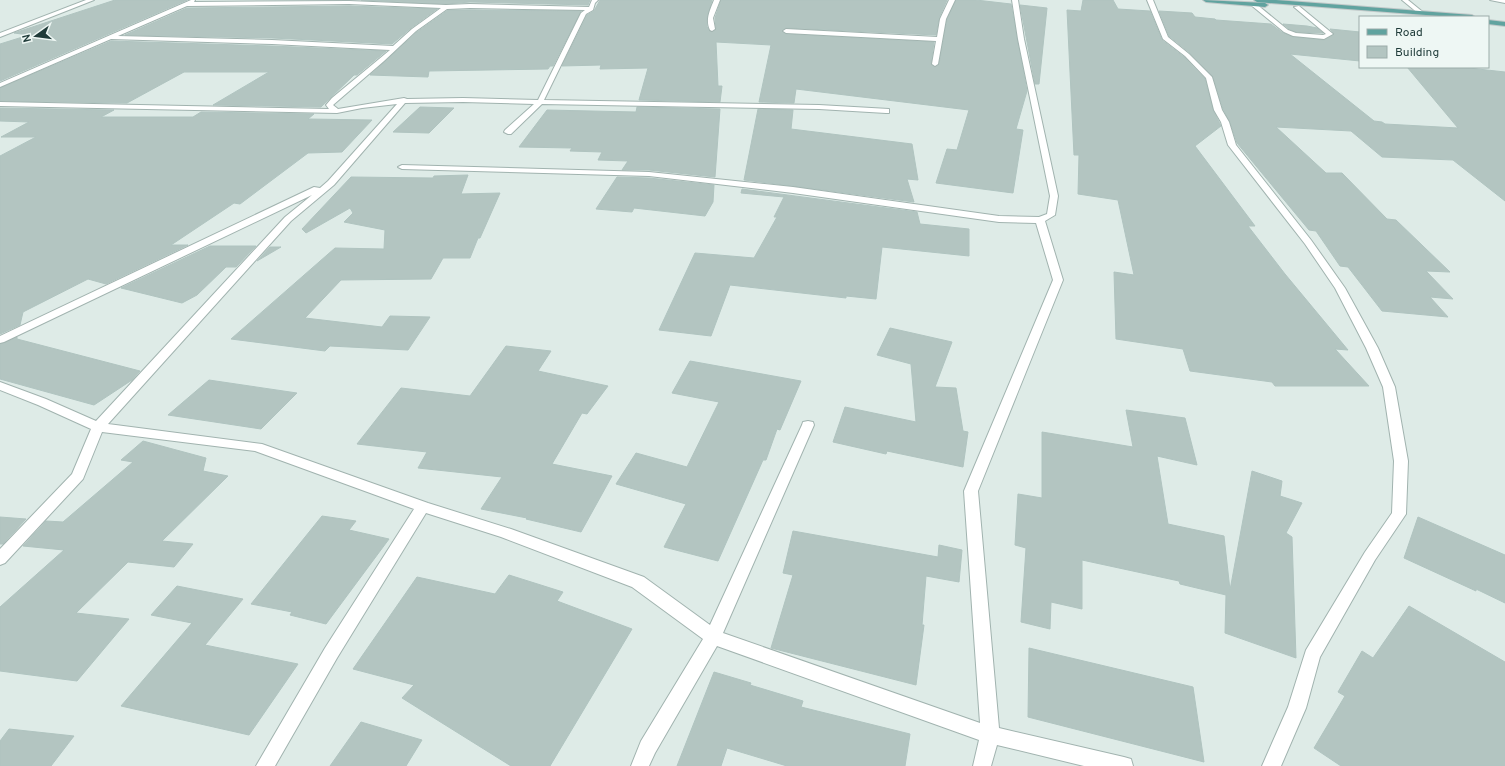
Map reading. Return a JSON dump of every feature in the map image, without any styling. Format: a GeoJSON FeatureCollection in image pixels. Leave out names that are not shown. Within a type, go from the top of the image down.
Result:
{"type":"FeatureCollection","features":[{"type":"Feature","properties":{"kind":"main road"},"geometry":{"type":"LineString","coordinates":[[1206,0],[1255,2],[1421,15]]}},
{"type":"Feature","properties":{"kind":"main road"},"geometry":{"type":"LineString","coordinates":[[1255,2],[1297,7],[1446,16]]}},
{"type":"Feature","properties":{"kind":"main road"},"geometry":{"type":"LineString","coordinates":[[1489,18],[1505,19]]}},
{"type":"Feature","properties":{"kind":"main road"},"geometry":{"type":"LineString","coordinates":[[1489,22],[1505,24]]}},
{"type":"Feature","properties":{"kind":"street"},"geometry":{"type":"LineString","coordinates":[[0,35],[91,0]]}},
{"type":"Feature","properties":{"kind":"street"},"geometry":{"type":"LineString","coordinates":[[0,85],[194,0]]}},
{"type":"Feature","properties":{"kind":"street"},"geometry":{"type":"LineString","coordinates":[[591,9],[592,2],[594,0]]}},
{"type":"Feature","properties":{"kind":"street"},"geometry":{"type":"LineString","coordinates":[[712,29],[710,24],[712,9],[717,0]]}},
{"type":"Feature","properties":{"kind":"street"},"geometry":{"type":"LineString","coordinates":[[935,64],[943,19],[952,0]]}},
{"type":"Feature","properties":{"kind":"street"},"geometry":{"type":"LineString","coordinates":[[402,167],[649,174],[793,190],[998,219],[1040,220],[1051,215],[1054,196],[1021,39],[1015,0]]}},
{"type":"Feature","properties":{"kind":"street"},"geometry":{"type":"LineString","coordinates":[[1150,0],[1165,38],[1187,55],[1209,78],[1218,110],[1225,122],[1232,145],[1308,242],[1340,288],[1372,348],[1389,387],[1401,462],[1399,514],[1370,556],[1312,655],[1297,708],[1270,766]]}},
{"type":"Feature","properties":{"kind":"street"},"geometry":{"type":"LineString","coordinates":[[1405,0],[1421,15]]}},
{"type":"Feature","properties":{"kind":"street"},"geometry":{"type":"LineString","coordinates":[[1493,0],[1505,1]]}},
{"type":"Feature","properties":{"kind":"street"},"geometry":{"type":"LineString","coordinates":[[186,4],[343,2],[418,4],[446,7],[470,6],[591,9]]}},
{"type":"Feature","properties":{"kind":"street"},"geometry":{"type":"LineString","coordinates":[[1255,2],[1286,31],[1295,35],[1324,37],[1330,34],[1297,7]]}},
{"type":"Feature","properties":{"kind":"street"},"geometry":{"type":"LineString","coordinates":[[337,111],[329,105],[334,99],[371,69],[414,30],[446,7]]}},
{"type":"Feature","properties":{"kind":"street"},"geometry":{"type":"LineString","coordinates":[[508,132],[540,102],[584,12],[591,9]]}},
{"type":"Feature","properties":{"kind":"street"},"geometry":{"type":"LineString","coordinates":[[786,31],[940,39]]}},
{"type":"Feature","properties":{"kind":"street"},"geometry":{"type":"LineString","coordinates":[[108,37],[272,42],[395,48]]}},
{"type":"Feature","properties":{"kind":"street"},"geometry":{"type":"LineString","coordinates":[[0,559],[78,476],[98,427],[288,219],[330,183],[404,100]]}},
{"type":"Feature","properties":{"kind":"street"},"geometry":{"type":"LineString","coordinates":[[0,104],[337,111],[363,105],[404,100],[819,107],[886,111]]}},
{"type":"Feature","properties":{"kind":"street"},"geometry":{"type":"LineString","coordinates":[[0,340],[330,183]]}},
{"type":"Feature","properties":{"kind":"street"},"geometry":{"type":"LineString","coordinates":[[982,766],[990,735],[971,491],[1058,280],[1040,220]]}},
{"type":"Feature","properties":{"kind":"street"},"geometry":{"type":"LineString","coordinates":[[0,386],[42,402],[98,427],[257,447],[423,507],[506,533],[638,582],[713,637],[990,735],[1124,766]]}},
{"type":"Feature","properties":{"kind":"street"},"geometry":{"type":"LineString","coordinates":[[640,766],[648,747],[713,637],[808,425]]}},
{"type":"Feature","properties":{"kind":"street"},"geometry":{"type":"LineString","coordinates":[[265,766],[331,653],[423,507]]}},
{"type":"Feature","properties":{"kind":"building"},"geometry":{"type":"Polygon","coordinates":[[[115,0],[187,0],[0,81],[0,44],[29,35],[14,33],[115,0]]]}},
{"type":"Feature","properties":{"kind":"building"},"geometry":{"type":"Polygon","coordinates":[[[361,0],[590,0],[588,5],[470,2],[446,4],[361,0]]]}},
{"type":"Feature","properties":{"kind":"building"},"geometry":{"type":"Polygon","coordinates":[[[600,0],[712,0],[707,19],[707,27],[711,32],[716,29],[715,18],[721,0],[947,0],[939,18],[936,35],[786,28],[782,31],[786,34],[934,42],[931,64],[934,67],[939,64],[947,19],[956,0],[976,0],[1011,4],[1027,91],[1016,129],[1023,130],[1013,193],[936,183],[947,149],[957,150],[969,110],[796,89],[794,103],[759,102],[771,45],[716,42],[718,86],[722,86],[720,102],[639,100],[648,68],[600,69],[601,65],[562,66],[587,15],[594,11],[600,0]]]}},
{"type":"Feature","properties":{"kind":"building"},"geometry":{"type":"Polygon","coordinates":[[[1083,0],[1113,0],[1118,9],[1150,11],[1162,40],[1184,57],[1205,79],[1213,110],[1221,126],[1195,146],[1255,226],[1248,226],[1285,274],[1348,350],[1335,349],[1369,386],[1275,386],[1272,382],[1190,371],[1183,349],[1116,339],[1114,272],[1134,275],[1118,200],[1078,194],[1079,155],[1074,155],[1067,10],[1081,11],[1083,0]]]}},
{"type":"Feature","properties":{"kind":"building"},"geometry":{"type":"Polygon","coordinates":[[[1020,5],[1047,8],[1039,84],[1035,84],[1020,5]]]}},
{"type":"Feature","properties":{"kind":"building"},"geometry":{"type":"Polygon","coordinates":[[[349,6],[437,9],[392,44],[272,38],[125,35],[187,8],[349,6]]]}},
{"type":"Feature","properties":{"kind":"building"},"geometry":{"type":"Polygon","coordinates":[[[448,10],[581,11],[553,66],[550,66],[548,69],[429,71],[428,77],[370,75],[417,32],[448,10]]]}},
{"type":"Feature","properties":{"kind":"building"},"geometry":{"type":"Polygon","coordinates":[[[1159,11],[1192,13],[1195,17],[1216,20],[1271,24],[1283,33],[1293,37],[1324,40],[1334,34],[1330,29],[1359,32],[1359,61],[1290,54],[1374,121],[1385,124],[1458,128],[1408,68],[1469,68],[1505,72],[1505,201],[1453,160],[1382,157],[1351,131],[1276,127],[1326,173],[1342,173],[1387,219],[1396,220],[1450,272],[1426,271],[1453,299],[1430,297],[1448,317],[1382,311],[1348,267],[1340,266],[1316,231],[1309,230],[1237,143],[1230,122],[1223,109],[1213,77],[1190,53],[1169,36],[1159,11]]]}},
{"type":"Feature","properties":{"kind":"building"},"geometry":{"type":"Polygon","coordinates":[[[1283,24],[1317,28],[1323,33],[1296,32],[1283,24]]]}},
{"type":"Feature","properties":{"kind":"building"},"geometry":{"type":"Polygon","coordinates":[[[111,41],[386,51],[357,75],[354,75],[321,107],[213,105],[269,72],[184,72],[127,103],[0,101],[0,88],[111,41]]]}},
{"type":"Feature","properties":{"kind":"building"},"geometry":{"type":"Polygon","coordinates":[[[420,107],[454,108],[429,133],[393,132],[420,107]]]}},
{"type":"Feature","properties":{"kind":"building"},"geometry":{"type":"Polygon","coordinates":[[[637,107],[720,109],[715,177],[649,170],[622,170],[628,161],[598,160],[602,152],[570,151],[572,148],[519,147],[547,110],[636,112],[637,107]]]}},
{"type":"Feature","properties":{"kind":"building"},"geometry":{"type":"Polygon","coordinates":[[[0,108],[114,110],[101,117],[193,117],[201,112],[314,114],[308,119],[372,120],[342,152],[308,153],[240,204],[234,203],[171,245],[188,245],[106,284],[88,279],[23,312],[20,325],[0,334],[0,156],[36,137],[1,137],[29,122],[0,121],[0,108]]]}},
{"type":"Feature","properties":{"kind":"building"},"geometry":{"type":"Polygon","coordinates":[[[758,109],[793,110],[791,129],[912,144],[918,180],[907,179],[914,202],[744,180],[758,109]]]}},
{"type":"Feature","properties":{"kind":"building"},"geometry":{"type":"Polygon","coordinates":[[[468,175],[461,194],[500,193],[470,258],[443,258],[431,279],[341,280],[305,318],[382,327],[390,316],[430,317],[408,350],[330,346],[325,351],[231,339],[335,248],[384,249],[385,230],[344,222],[353,213],[350,208],[306,233],[302,229],[351,177],[433,178],[434,176],[468,175]]]}},
{"type":"Feature","properties":{"kind":"building"},"geometry":{"type":"Polygon","coordinates":[[[617,177],[649,178],[714,185],[713,202],[705,216],[634,208],[632,212],[596,209],[617,177]]]}},
{"type":"Feature","properties":{"kind":"building"},"geometry":{"type":"Polygon","coordinates":[[[742,189],[917,212],[920,224],[969,229],[969,256],[882,247],[876,299],[846,296],[846,298],[730,285],[711,336],[659,330],[695,253],[754,258],[777,217],[774,217],[784,197],[741,193],[742,189]]]}},
{"type":"Feature","properties":{"kind":"building"},"geometry":{"type":"Polygon","coordinates":[[[210,246],[256,246],[236,267],[226,267],[197,295],[182,303],[121,288],[210,246]]]}},
{"type":"Feature","properties":{"kind":"building"},"geometry":{"type":"Polygon","coordinates":[[[270,247],[281,247],[257,261],[270,247]]]}},
{"type":"Feature","properties":{"kind":"building"},"geometry":{"type":"Polygon","coordinates":[[[890,328],[952,342],[935,387],[956,388],[963,431],[968,432],[963,467],[887,451],[886,454],[833,442],[845,407],[916,422],[911,364],[877,355],[890,328]]]}},
{"type":"Feature","properties":{"kind":"building"},"geometry":{"type":"Polygon","coordinates":[[[17,337],[17,339],[140,371],[132,380],[94,405],[0,379],[0,344],[17,337]]]}},
{"type":"Feature","properties":{"kind":"building"},"geometry":{"type":"Polygon","coordinates":[[[506,346],[551,351],[538,371],[608,386],[587,414],[582,413],[552,464],[612,476],[581,532],[526,519],[527,518],[481,509],[502,477],[418,468],[427,452],[357,444],[401,388],[470,396],[506,346]]]}},
{"type":"Feature","properties":{"kind":"building"},"geometry":{"type":"Polygon","coordinates":[[[690,361],[801,381],[780,430],[777,429],[766,460],[763,460],[718,561],[664,547],[686,504],[616,484],[636,453],[687,467],[719,402],[672,393],[690,361]]]}},
{"type":"Feature","properties":{"kind":"building"},"geometry":{"type":"Polygon","coordinates":[[[209,380],[297,393],[261,429],[168,415],[209,380]]]}},
{"type":"Feature","properties":{"kind":"building"},"geometry":{"type":"Polygon","coordinates":[[[1126,410],[1185,418],[1197,465],[1157,456],[1168,524],[1224,536],[1230,590],[1252,471],[1282,481],[1280,496],[1302,503],[1286,533],[1292,537],[1296,658],[1225,633],[1226,595],[1180,584],[1179,581],[1082,560],[1082,609],[1051,602],[1050,629],[1021,622],[1026,548],[1015,545],[1018,494],[1042,498],[1042,432],[1133,447],[1126,410]]]}},
{"type":"Feature","properties":{"kind":"building"},"geometry":{"type":"Polygon","coordinates":[[[143,441],[206,458],[203,471],[228,476],[162,541],[193,544],[174,567],[128,562],[76,613],[129,619],[77,681],[0,671],[0,607],[64,550],[23,546],[46,521],[63,522],[133,462],[121,460],[143,441]]]}},
{"type":"Feature","properties":{"kind":"building"},"geometry":{"type":"Polygon","coordinates":[[[322,516],[356,521],[349,530],[389,539],[326,624],[290,615],[292,612],[251,604],[322,516]]]}},
{"type":"Feature","properties":{"kind":"building"},"geometry":{"type":"Polygon","coordinates":[[[0,517],[26,519],[3,544],[0,544],[0,517]]]}},
{"type":"Feature","properties":{"kind":"building"},"geometry":{"type":"Polygon","coordinates":[[[1418,517],[1505,555],[1505,603],[1404,558],[1418,517]]]}},
{"type":"Feature","properties":{"kind":"building"},"geometry":{"type":"Polygon","coordinates":[[[793,531],[938,557],[939,545],[962,550],[959,582],[926,576],[922,625],[924,625],[916,685],[771,648],[793,575],[783,573],[793,531]]]}},
{"type":"Feature","properties":{"kind":"building"},"geometry":{"type":"Polygon","coordinates":[[[509,575],[563,592],[557,601],[632,629],[550,766],[511,766],[402,698],[414,685],[353,669],[417,577],[495,594],[509,575]]]}},
{"type":"Feature","properties":{"kind":"building"},"geometry":{"type":"Polygon","coordinates":[[[177,586],[243,599],[205,645],[298,664],[249,735],[121,706],[192,623],[151,615],[177,586]]]}},
{"type":"Feature","properties":{"kind":"building"},"geometry":{"type":"Polygon","coordinates":[[[1409,606],[1505,662],[1505,766],[1341,766],[1314,748],[1345,696],[1338,692],[1362,651],[1373,658],[1409,606]]]}},
{"type":"Feature","properties":{"kind":"building"},"geometry":{"type":"Polygon","coordinates":[[[1029,648],[1193,687],[1204,762],[1028,717],[1029,648]]]}},
{"type":"Feature","properties":{"kind":"building"},"geometry":{"type":"Polygon","coordinates":[[[714,672],[751,683],[750,685],[803,701],[801,707],[910,734],[905,766],[787,766],[727,748],[721,766],[677,766],[714,672]]]}},
{"type":"Feature","properties":{"kind":"building"},"geometry":{"type":"Polygon","coordinates":[[[361,722],[422,740],[406,766],[330,766],[361,722]]]}},
{"type":"Feature","properties":{"kind":"building"},"geometry":{"type":"Polygon","coordinates":[[[9,729],[74,736],[51,766],[0,766],[0,741],[9,729]]]}}]}
